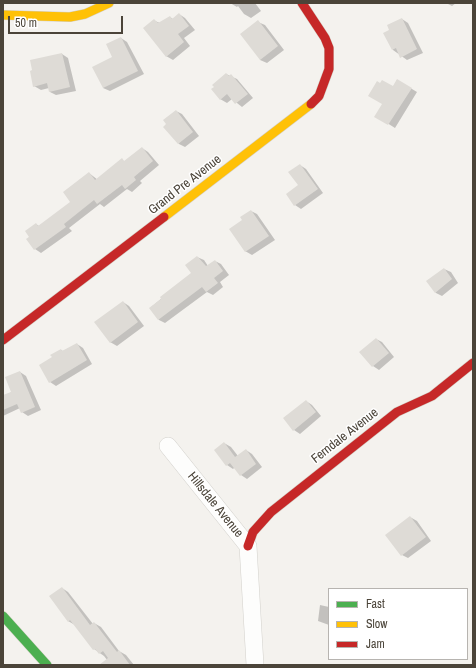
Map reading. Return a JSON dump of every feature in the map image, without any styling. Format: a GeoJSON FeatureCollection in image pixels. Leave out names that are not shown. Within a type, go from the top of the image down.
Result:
{"type":"FeatureCollection","features":[{"type":"Feature","properties":{"kind":"street"},"geometry":{"type":"LineString","coordinates":[[3,15],[70,17],[85,14],[109,3]]}},
{"type":"Feature","properties":{"kind":"street","name":"Grand Pre Avenue"},"geometry":{"type":"LineString","coordinates":[[3,340],[310,105],[319,96],[329,70],[329,48],[316,23],[302,3]]}},
{"type":"Feature","properties":{"kind":"street","name":"Ferndale Avenue"},"geometry":{"type":"LineString","coordinates":[[248,546],[253,532],[271,512],[397,412],[432,396],[473,363]]}},
{"type":"Feature","properties":{"kind":"street","name":"Hillsdale Avenue"},"geometry":{"type":"LineString","coordinates":[[168,446],[248,546],[255,665]]}},
{"type":"Feature","properties":{"kind":"street"},"geometry":{"type":"LineString","coordinates":[[3,616],[22,635],[47,665]]}},
{"type":"Feature","properties":{"kind":"building"},"geometry":{"type":"Polygon","coordinates":[[[179,13],[189,26],[178,34],[184,42],[166,57],[143,28],[154,19],[158,23],[170,16],[172,19],[179,13]]]}},
{"type":"Feature","properties":{"kind":"building"},"geometry":{"type":"Polygon","coordinates":[[[402,18],[417,49],[400,58],[396,48],[392,50],[383,33],[389,30],[387,25],[402,18]]]}},
{"type":"Feature","properties":{"kind":"building"},"geometry":{"type":"Polygon","coordinates":[[[258,20],[278,46],[260,60],[240,34],[258,20]]]}},
{"type":"Feature","properties":{"kind":"building"},"geometry":{"type":"Polygon","coordinates":[[[121,37],[138,71],[103,88],[92,67],[112,57],[106,44],[121,37]]]}},
{"type":"Feature","properties":{"kind":"building"},"geometry":{"type":"Polygon","coordinates":[[[62,53],[70,87],[49,92],[47,83],[33,87],[30,71],[32,70],[30,60],[62,53]]]}},
{"type":"Feature","properties":{"kind":"building"},"geometry":{"type":"Polygon","coordinates":[[[226,73],[229,76],[231,74],[248,94],[235,104],[227,94],[220,100],[211,89],[214,87],[212,85],[226,73]]]}},
{"type":"Feature","properties":{"kind":"building"},"geometry":{"type":"Polygon","coordinates":[[[397,79],[412,88],[388,125],[374,117],[382,104],[368,96],[377,81],[380,83],[382,80],[393,86],[397,79]]]}},
{"type":"Feature","properties":{"kind":"building"},"geometry":{"type":"Polygon","coordinates":[[[176,110],[193,132],[178,144],[163,127],[166,124],[163,120],[176,110]]]}},
{"type":"Feature","properties":{"kind":"building"},"geometry":{"type":"Polygon","coordinates":[[[142,147],[153,161],[134,177],[136,180],[125,189],[122,185],[97,204],[94,200],[64,224],[66,227],[34,250],[26,239],[29,237],[25,231],[36,223],[38,226],[70,202],[63,192],[89,172],[95,180],[122,158],[124,161],[142,147]]]}},
{"type":"Feature","properties":{"kind":"building"},"geometry":{"type":"Polygon","coordinates":[[[300,164],[318,189],[294,206],[286,194],[298,185],[288,172],[300,164]]]}},
{"type":"Feature","properties":{"kind":"building"},"geometry":{"type":"Polygon","coordinates":[[[251,210],[269,236],[245,252],[229,229],[242,220],[240,217],[251,210]]]}},
{"type":"Feature","properties":{"kind":"building"},"geometry":{"type":"Polygon","coordinates":[[[197,256],[206,266],[215,260],[223,271],[214,278],[218,283],[206,292],[202,287],[158,320],[149,308],[161,299],[160,297],[191,273],[185,265],[197,256]]]}},
{"type":"Feature","properties":{"kind":"building"},"geometry":{"type":"Polygon","coordinates":[[[444,268],[452,279],[435,293],[426,281],[444,268]]]}},
{"type":"Feature","properties":{"kind":"building"},"geometry":{"type":"Polygon","coordinates":[[[123,301],[138,322],[110,343],[94,322],[123,301]]]}},
{"type":"Feature","properties":{"kind":"building"},"geometry":{"type":"Polygon","coordinates":[[[376,338],[389,353],[372,367],[359,352],[376,338]]]}},
{"type":"Feature","properties":{"kind":"building"},"geometry":{"type":"Polygon","coordinates":[[[77,343],[87,360],[49,383],[39,365],[52,357],[50,355],[61,349],[62,351],[77,343]]]}},
{"type":"Feature","properties":{"kind":"building"},"geometry":{"type":"Polygon","coordinates":[[[20,371],[35,407],[21,413],[17,404],[3,410],[3,395],[11,392],[5,377],[20,371]]]}},
{"type":"Feature","properties":{"kind":"building"},"geometry":{"type":"Polygon","coordinates":[[[306,400],[316,412],[293,431],[283,418],[306,400]]]}},
{"type":"Feature","properties":{"kind":"building"},"geometry":{"type":"Polygon","coordinates":[[[224,442],[235,457],[246,449],[256,464],[240,476],[230,463],[226,466],[214,450],[224,442]]]}},
{"type":"Feature","properties":{"kind":"building"},"geometry":{"type":"Polygon","coordinates":[[[410,516],[426,537],[401,556],[385,535],[410,516]]]}},
{"type":"Feature","properties":{"kind":"building"},"geometry":{"type":"Polygon","coordinates":[[[62,587],[90,625],[94,622],[117,652],[119,650],[130,665],[99,665],[108,658],[103,651],[99,654],[95,649],[93,650],[70,620],[68,622],[49,596],[62,587]]]}},
{"type":"Feature","properties":{"kind":"traffic: fast"},"geometry":{"type":"LineString","coordinates":[[3,616],[47,665]]}},
{"type":"Feature","properties":{"kind":"traffic: slow"},"geometry":{"type":"LineString","coordinates":[[3,15],[70,17],[85,14],[109,3]]}},
{"type":"Feature","properties":{"kind":"traffic: slow"},"geometry":{"type":"LineString","coordinates":[[164,217],[311,104]]}},
{"type":"Feature","properties":{"kind":"traffic: jam"},"geometry":{"type":"LineString","coordinates":[[302,3],[325,38],[329,48],[329,69],[319,96],[311,104]]}},
{"type":"Feature","properties":{"kind":"traffic: jam"},"geometry":{"type":"LineString","coordinates":[[3,340],[164,217]]}},
{"type":"Feature","properties":{"kind":"traffic: jam"},"geometry":{"type":"LineString","coordinates":[[248,546],[253,532],[271,512],[397,412],[432,396],[473,363]]}}]}
